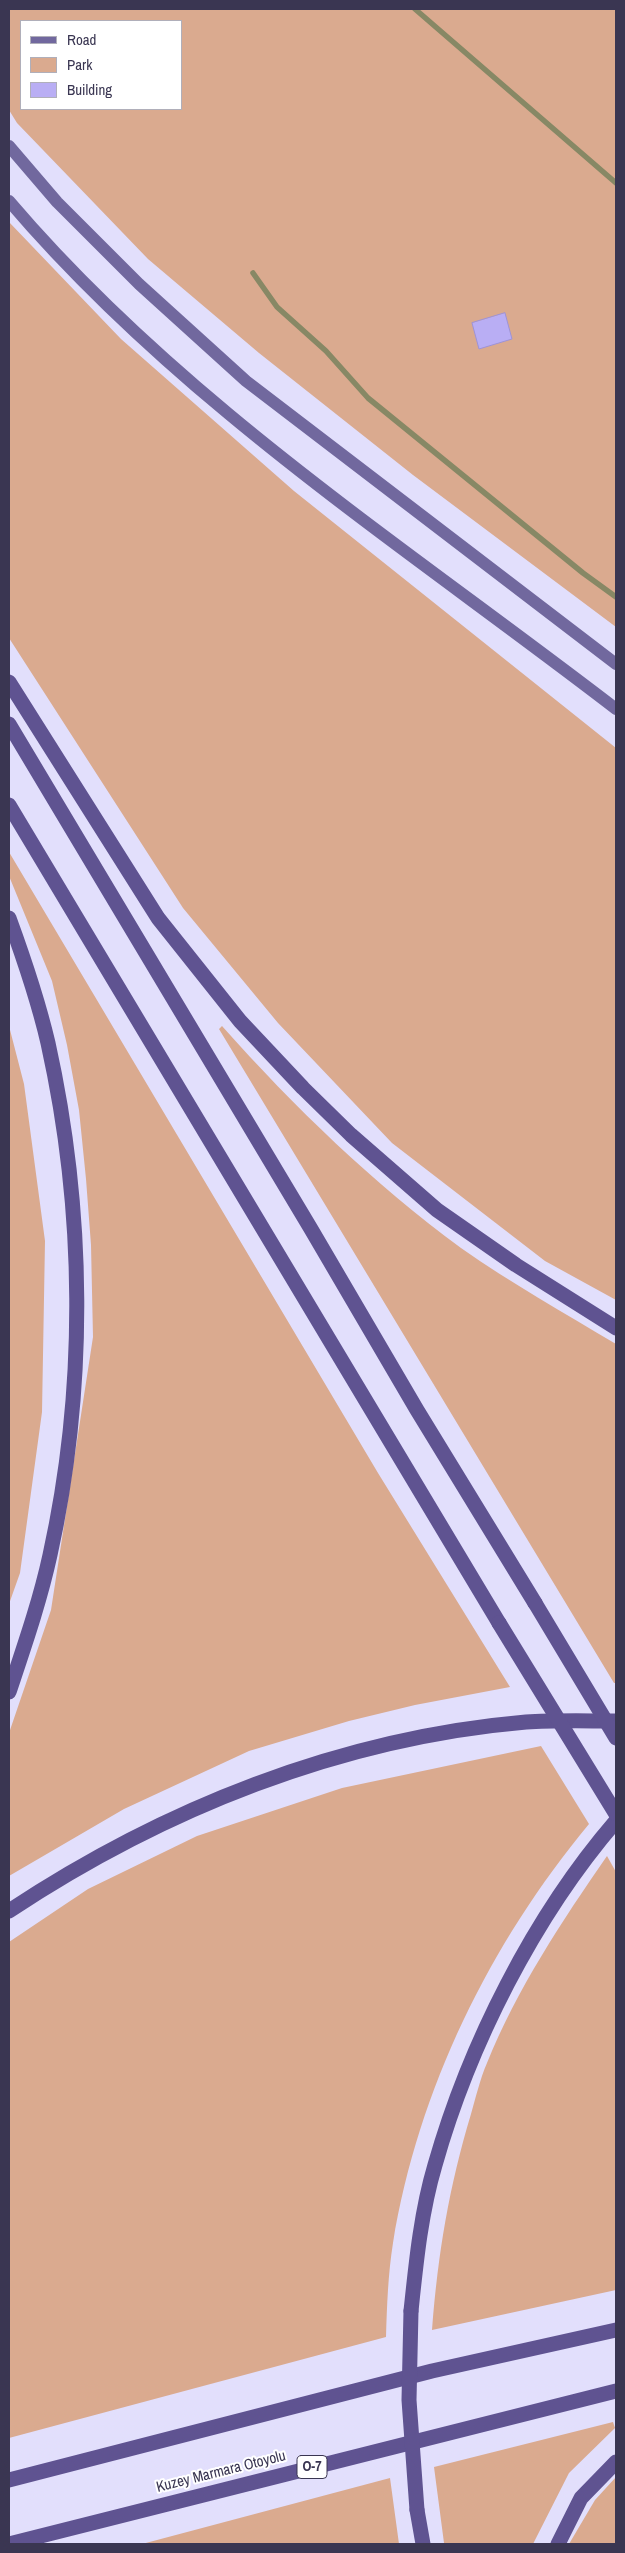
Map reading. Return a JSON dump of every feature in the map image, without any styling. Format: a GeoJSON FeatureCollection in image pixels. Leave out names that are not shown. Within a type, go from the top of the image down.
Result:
{"type":"FeatureCollection","features":[{"type":"Feature","properties":{"kind":"highway"},"geometry":{"type":"LineString","coordinates":[[9,682],[158,918],[240,1021],[303,1088],[351,1135],[437,1210],[516,1265],[616,1328]]}},
{"type":"Feature","properties":{"kind":"highway"},"geometry":{"type":"LineString","coordinates":[[9,724],[417,1410],[616,1738]]}},
{"type":"Feature","properties":{"kind":"highway"},"geometry":{"type":"LineString","coordinates":[[9,804],[499,1623],[616,1814]]}},
{"type":"Feature","properties":{"kind":"highway"},"geometry":{"type":"LineString","coordinates":[[9,918],[31,980],[48,1043],[68,1151],[75,1234],[77,1295],[72,1418],[64,1478],[50,1556],[9,1692]]}},
{"type":"Feature","properties":{"kind":"highway"},"geometry":{"type":"LineString","coordinates":[[9,1911],[123,1841],[186,1812],[267,1780],[353,1753],[449,1733],[526,1722],[616,1721]]}},
{"type":"Feature","properties":{"kind":"highway"},"geometry":{"type":"LineString","coordinates":[[423,2544],[417,2510],[409,2400],[411,2311],[416,2259],[435,2166],[459,2093],[482,2036],[526,1952],[560,1894],[616,1821]]}},
{"type":"Feature","properties":{"kind":"highway"},"geometry":{"type":"LineString","coordinates":[[9,2480],[432,2371],[616,2330]]}},
{"type":"Feature","properties":{"kind":"highway","name":"Kuzey Marmara Otoyolu"},"geometry":{"type":"LineString","coordinates":[[9,2544],[616,2391]]}},
{"type":"Feature","properties":{"kind":"highway"},"geometry":{"type":"LineString","coordinates":[[558,2544],[582,2498],[616,2462]]}},
{"type":"Feature","properties":{"kind":"main road"},"geometry":{"type":"LineString","coordinates":[[9,146],[57,202],[139,284],[246,381],[616,664]]}},
{"type":"Feature","properties":{"kind":"main road"},"geometry":{"type":"LineString","coordinates":[[9,201],[37,234],[101,300],[164,359],[235,420],[383,534],[616,708]]}},
{"type":"Feature","properties":{"kind":"green space"},"geometry":{"type":"Polygon","coordinates":[[[9,9],[616,9],[616,627],[413,475],[259,353],[148,259],[17,123],[9,110],[9,9]]]}},
{"type":"Feature","properties":{"kind":"green space"},"geometry":{"type":"Polygon","coordinates":[[[9,222],[121,339],[294,491],[616,748],[616,1300],[545,1261],[392,1143],[278,1023],[183,908],[9,638],[9,222]]]}},
{"type":"Feature","properties":{"kind":"green space"},"geometry":{"type":"Polygon","coordinates":[[[9,852],[378,1473],[510,1687],[415,1705],[349,1721],[249,1751],[124,1809],[9,1876],[9,1733],[51,1610],[93,1337],[91,1245],[79,1110],[67,1045],[52,981],[9,876],[9,852]]]}},
{"type":"Feature","properties":{"kind":"green space"},"geometry":{"type":"Polygon","coordinates":[[[9,1026],[24,1084],[45,1241],[42,1412],[20,1573],[9,1604],[9,1026]]]}},
{"type":"Feature","properties":{"kind":"green space"},"geometry":{"type":"Polygon","coordinates":[[[222,1026],[306,1115],[366,1171],[428,1223],[499,1273],[616,1344],[616,1683],[614,1683],[219,1029],[222,1026]]]}},
{"type":"Feature","properties":{"kind":"green space"},"geometry":{"type":"Polygon","coordinates":[[[541,1746],[589,1824],[553,1870],[520,1918],[490,1969],[463,2021],[440,2075],[420,2130],[405,2186],[393,2243],[386,2337],[9,2438],[9,1942],[88,1889],[197,1836],[342,1788],[541,1746]]]}},
{"type":"Feature","properties":{"kind":"green space"},"geometry":{"type":"Polygon","coordinates":[[[607,1856],[616,1872],[616,2290],[432,2330],[441,2247],[456,2168],[485,2069],[526,1982],[573,1905],[607,1856]]]}},
{"type":"Feature","properties":{"kind":"green space"},"geometry":{"type":"Polygon","coordinates":[[[613,2422],[615,2428],[569,2473],[533,2544],[442,2544],[444,2543],[434,2467],[613,2422]]]}},
{"type":"Feature","properties":{"kind":"green space"},"geometry":{"type":"Polygon","coordinates":[[[616,2477],[616,2544],[569,2544],[595,2500],[616,2477]]]}},
{"type":"Feature","properties":{"kind":"green space"},"geometry":{"type":"Polygon","coordinates":[[[390,2478],[399,2544],[142,2544],[390,2478]]]}},
{"type":"Feature","properties":{"kind":"building"},"geometry":{"type":"Polygon","coordinates":[[[505,313],[512,339],[479,349],[472,323],[505,313]]]}},
{"type":"Feature","properties":{"kind":"waterway"},"geometry":{"type":"LineString","coordinates":[[415,9],[616,183]]}},
{"type":"Feature","properties":{"kind":"waterway"},"geometry":{"type":"LineString","coordinates":[[253,273],[277,307],[326,351],[368,398],[583,573],[616,597]]}}]}
